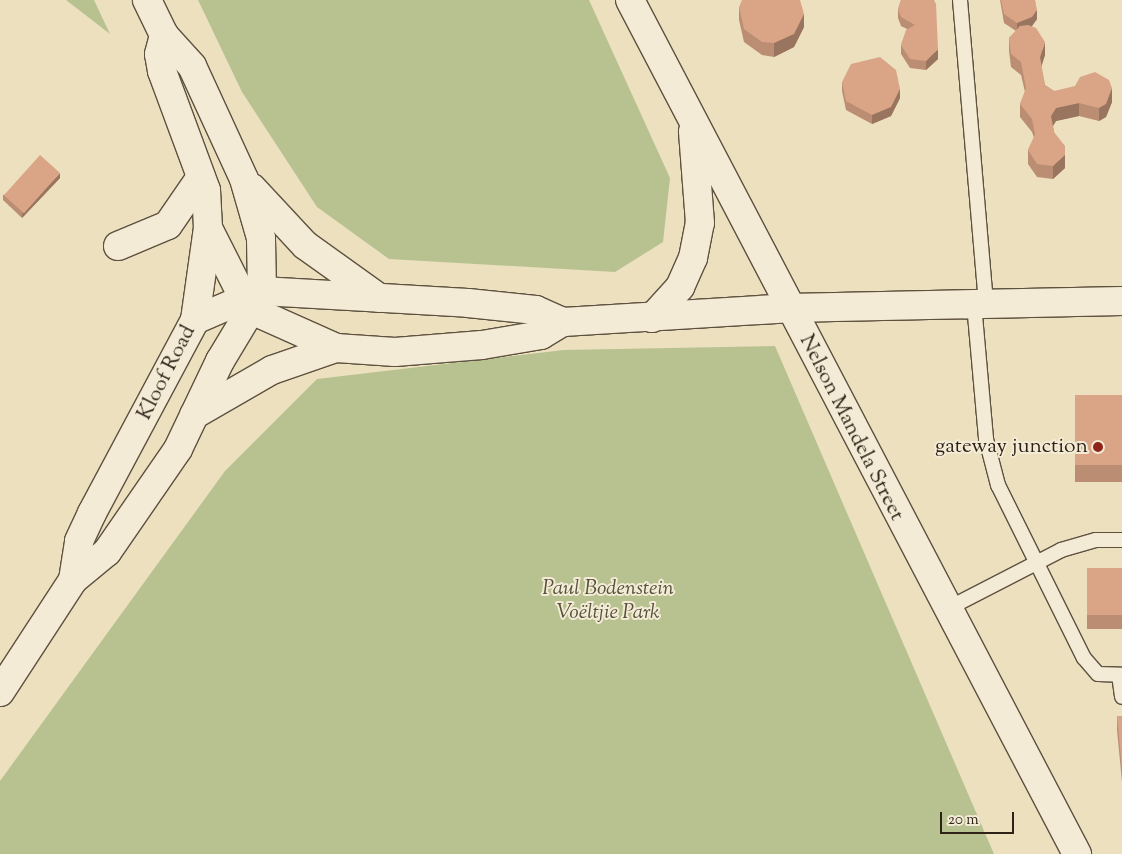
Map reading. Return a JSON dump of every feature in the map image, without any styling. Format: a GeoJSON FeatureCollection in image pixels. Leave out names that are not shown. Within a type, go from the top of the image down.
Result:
{"type":"FeatureCollection","features":[{"type":"Feature","properties":{"kind":"street"},"geometry":{"type":"LineString","coordinates":[[73,580],[107,552],[178,449],[252,299],[261,238],[244,179],[192,66],[164,35],[147,0]]}},
{"type":"Feature","properties":{"kind":"street","name":"Nelson Mandela Street"},"geometry":{"type":"LineString","coordinates":[[630,0],[945,610],[1077,854]]}},
{"type":"Feature","properties":{"kind":"street","name":"Kloof Road"},"geometry":{"type":"LineString","coordinates":[[0,692],[73,580],[80,541],[92,513],[195,320],[208,228],[201,177],[162,71],[159,54],[164,35]]}},
{"type":"Feature","properties":{"kind":"street"},"geometry":{"type":"LineString","coordinates":[[652,318],[680,287],[693,258],[700,223],[692,119]]}},
{"type":"Feature","properties":{"kind":"street"},"geometry":{"type":"LineString","coordinates":[[118,246],[168,225],[186,204],[201,177]]}},
{"type":"Feature","properties":{"kind":"street"},"geometry":{"type":"LineString","coordinates":[[244,179],[305,245],[382,300]]}},
{"type":"Feature","properties":{"kind":"street"},"geometry":{"type":"LineString","coordinates":[[208,228],[252,299],[336,348]]}},
{"type":"Feature","properties":{"kind":"street"},"geometry":{"type":"LineString","coordinates":[[195,320],[252,299],[382,300],[536,310],[563,322],[652,318],[789,308],[1122,301]]}},
{"type":"Feature","properties":{"kind":"street"},"geometry":{"type":"LineString","coordinates":[[194,415],[272,370],[336,348],[395,352],[482,346],[541,335],[563,322]]}},
{"type":"Feature","properties":{"kind":"lane"},"geometry":{"type":"LineString","coordinates":[[960,0],[985,243],[980,304],[989,458],[1035,562],[1084,658],[1098,674],[1120,675],[1122,697]]}},
{"type":"Feature","properties":{"kind":"lane"},"geometry":{"type":"LineString","coordinates":[[945,610],[1035,562],[1076,545],[1122,540]]}},
{"type":"Feature","properties":{"kind":"green space"},"geometry":{"type":"Polygon","coordinates":[[[66,0],[94,0],[110,34],[66,0]]]}},
{"type":"Feature","properties":{"kind":"green space"},"geometry":{"type":"Polygon","coordinates":[[[198,0],[589,0],[670,178],[663,242],[615,272],[389,259],[317,207],[242,92],[198,0]]]}},
{"type":"Feature","properties":{"kind":"green space","name":"Paul Bodenstein Voëltjie Park"},"geometry":{"type":"Polygon","coordinates":[[[775,346],[994,854],[0,854],[0,781],[225,471],[317,379],[564,350],[775,346]]]}},
{"type":"Feature","properties":{"kind":"building"},"geometry":{"type":"Polygon","coordinates":[[[742,0],[800,0],[804,14],[794,34],[774,43],[762,42],[744,29],[739,7],[742,0]]]}},
{"type":"Feature","properties":{"kind":"building"},"geometry":{"type":"Polygon","coordinates":[[[901,0],[934,0],[936,4],[938,49],[926,61],[910,59],[901,45],[906,30],[915,25],[901,17],[898,9],[901,0]]]}},
{"type":"Feature","properties":{"kind":"building"},"geometry":{"type":"Polygon","coordinates":[[[1001,0],[1035,0],[1037,10],[1032,17],[1017,23],[1004,14],[1001,0]]]}},
{"type":"Feature","properties":{"kind":"building"},"geometry":{"type":"Polygon","coordinates":[[[1028,25],[1036,28],[1045,42],[1040,57],[1045,85],[1054,91],[1075,86],[1080,77],[1095,72],[1109,80],[1112,88],[1106,104],[1099,108],[1079,103],[1056,108],[1051,116],[1054,132],[1065,146],[1065,155],[1053,166],[1037,164],[1028,150],[1035,134],[1032,119],[1020,104],[1026,88],[1021,62],[1011,54],[1009,38],[1020,26],[1028,25]]]}},
{"type":"Feature","properties":{"kind":"building"},"geometry":{"type":"Polygon","coordinates":[[[880,57],[896,70],[900,89],[891,107],[872,115],[846,101],[842,82],[851,64],[880,57]]]}},
{"type":"Feature","properties":{"kind":"building"},"geometry":{"type":"Polygon","coordinates":[[[40,155],[60,173],[24,213],[4,195],[40,155]]]}},
{"type":"Feature","properties":{"kind":"building","name":"gateway junction"},"geometry":{"type":"Polygon","coordinates":[[[1075,395],[1122,395],[1122,465],[1075,465],[1075,395]]]}},
{"type":"Feature","properties":{"kind":"building"},"geometry":{"type":"Polygon","coordinates":[[[1087,568],[1122,568],[1122,615],[1087,615],[1087,568]]]}},
{"type":"Feature","properties":{"kind":"building"},"geometry":{"type":"Polygon","coordinates":[[[1117,716],[1122,716],[1122,769],[1117,716]]]}},
{"type":"Feature","properties":{"kind":"place","name":"gateway junction"},"geometry":{"type":"Point","coordinates":[1098,447]}}]}
